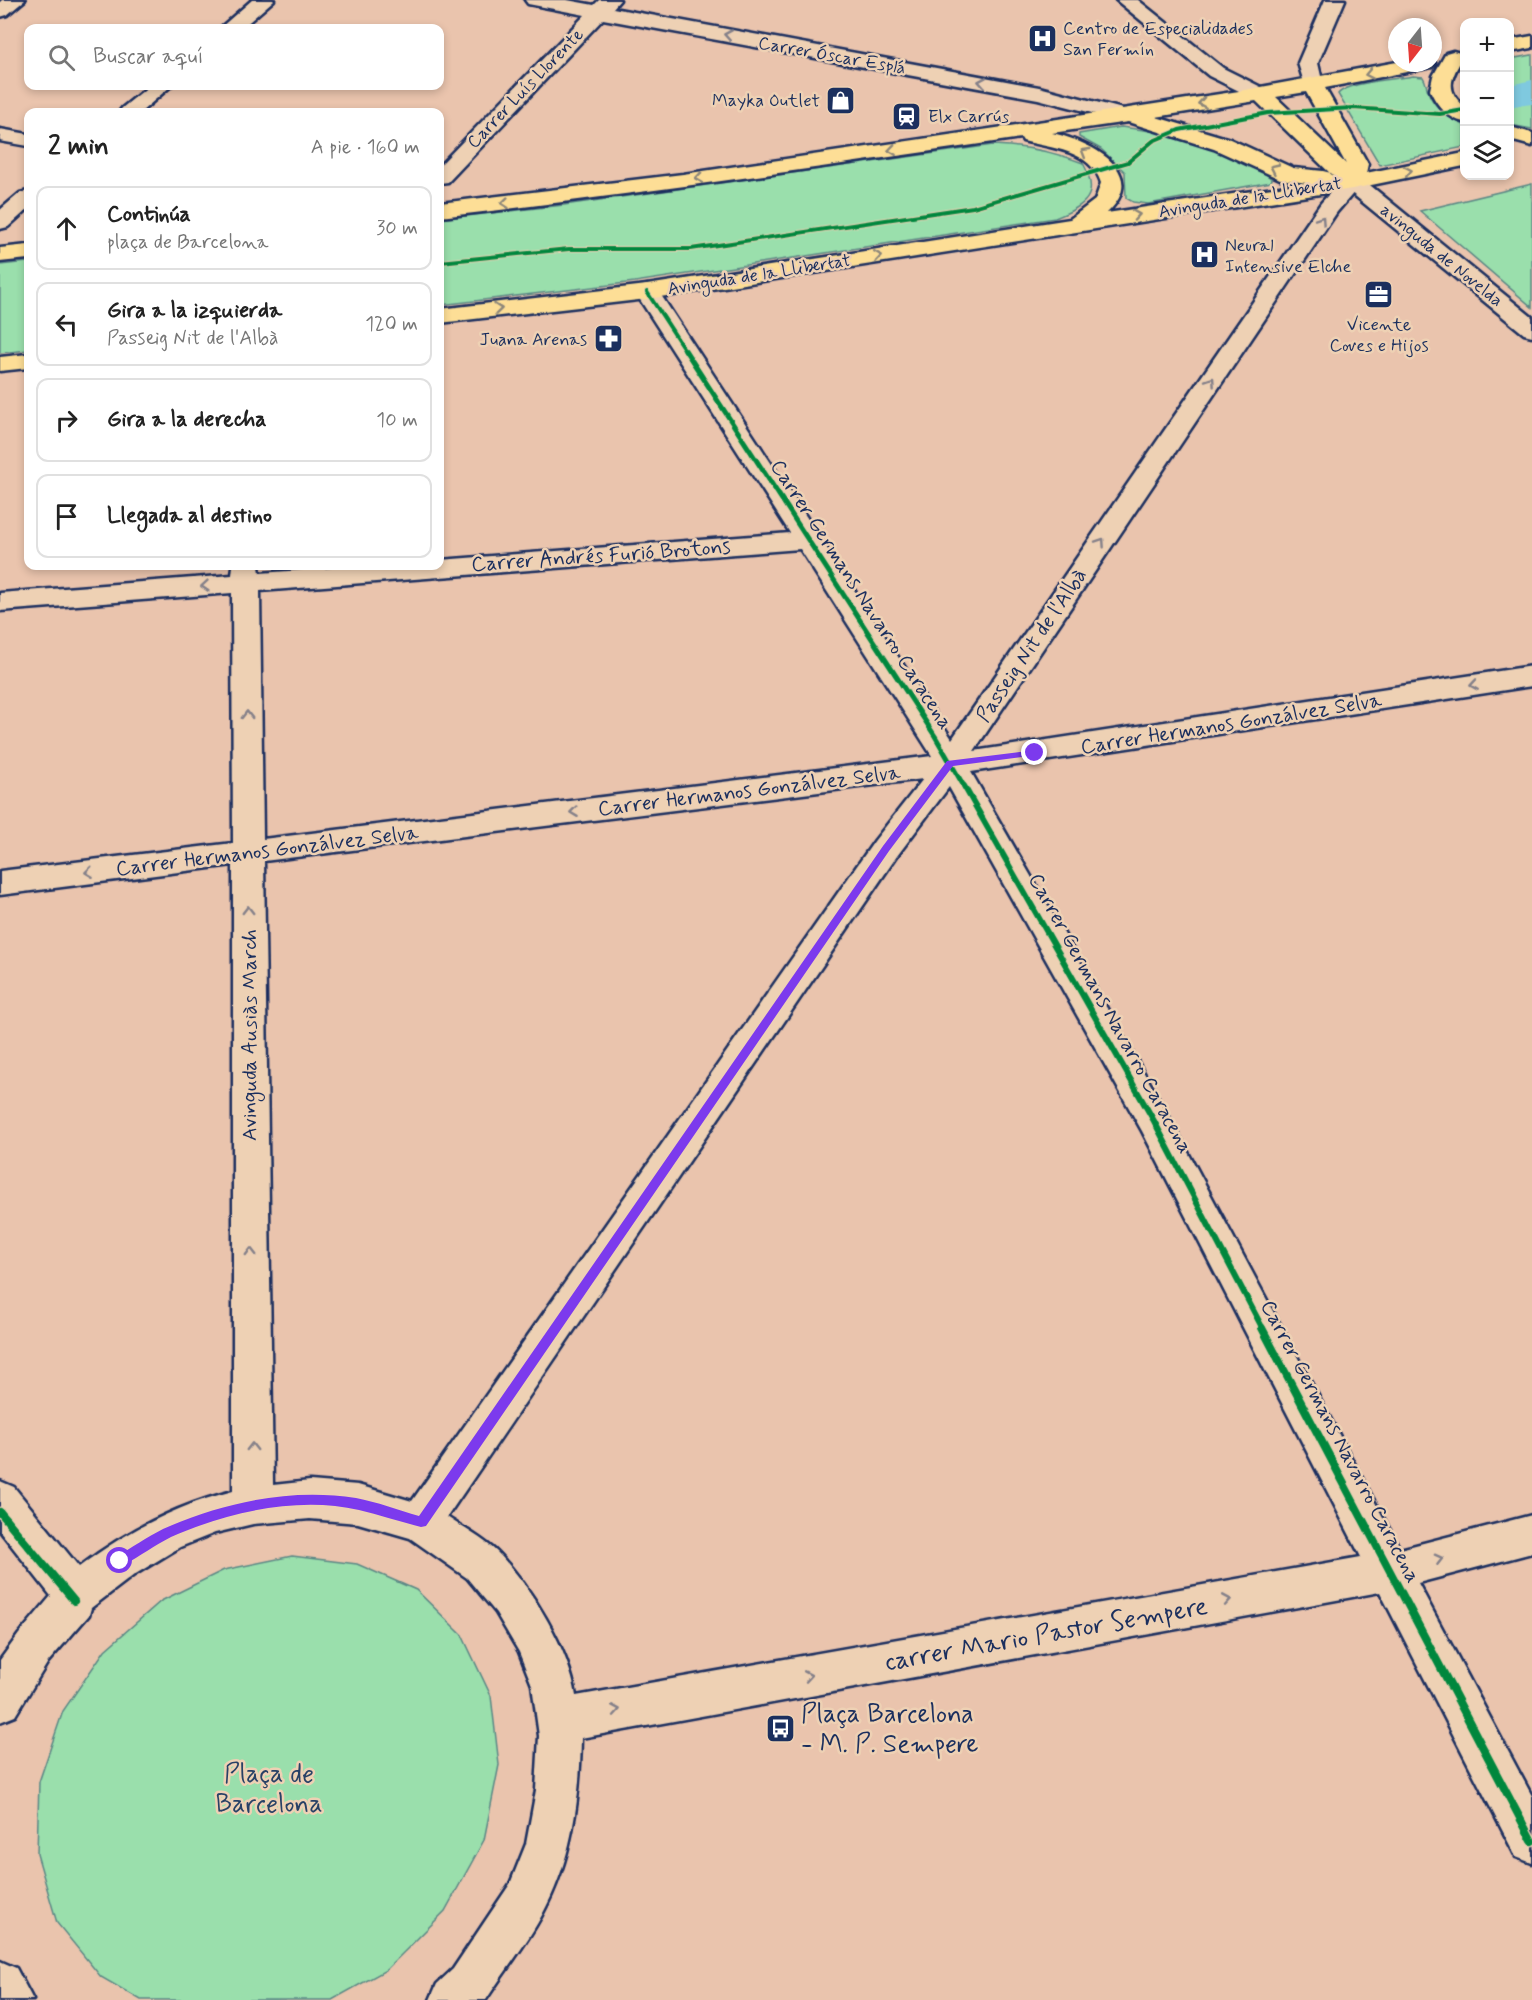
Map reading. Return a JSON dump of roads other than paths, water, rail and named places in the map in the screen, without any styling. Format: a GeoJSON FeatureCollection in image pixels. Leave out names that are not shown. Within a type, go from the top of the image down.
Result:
{"type":"FeatureCollection","features":[{"type":"Feature","properties":{"kind":"highway"},"geometry":{"type":"LineString","coordinates":[[1514,45],[1532,42]]}},
{"type":"Feature","properties":{"kind":"highway"},"geometry":{"type":"LineString","coordinates":[[1450,58],[1440,80],[1439,89],[1449,103],[1460,113]]}},
{"type":"Feature","properties":{"kind":"highway","name":"Avinguda de la Llibertat"},"geometry":{"type":"LineString","coordinates":[[444,210],[583,195],[1127,116],[1388,70]]}},
{"type":"Feature","properties":{"kind":"highway","name":"Avinguda de la Llibertat"},"geometry":{"type":"LineString","coordinates":[[1313,85],[1357,164],[1352,182]]}},
{"type":"Feature","properties":{"kind":"highway","name":"Avinguda de la Llibertat"},"geometry":{"type":"LineString","coordinates":[[1260,94],[1352,182]]}},
{"type":"Feature","properties":{"kind":"highway","name":"Avinguda de la Llibertat"},"geometry":{"type":"LineString","coordinates":[[1127,116],[1222,144],[1288,174],[1352,182]]}},
{"type":"Feature","properties":{"kind":"highway","name":"Avinguda de la Llibertat"},"geometry":{"type":"LineString","coordinates":[[1002,134],[1027,135],[1074,146],[1092,156],[1104,168],[1112,180],[1112,193],[1107,205],[1078,224]]}},
{"type":"Feature","properties":{"kind":"highway"},"geometry":{"type":"LineString","coordinates":[[1514,135],[1532,140]]}},
{"type":"Feature","properties":{"kind":"highway"},"geometry":{"type":"LineString","coordinates":[[1514,149],[1532,145]]}},
{"type":"Feature","properties":{"kind":"highway","name":"Avinguda de la Llibertat"},"geometry":{"type":"LineString","coordinates":[[444,316],[647,292],[1352,182],[1460,161]]}},
{"type":"Feature","properties":{"kind":"highway"},"geometry":{"type":"LineString","coordinates":[[0,255],[24,252]]}},
{"type":"Feature","properties":{"kind":"highway"},"geometry":{"type":"LineString","coordinates":[[0,364],[24,361]]}},
{"type":"Feature","properties":{"kind":"street"},"geometry":{"type":"LineString","coordinates":[[0,11],[15,0]]}},
{"type":"Feature","properties":{"kind":"street"},"geometry":{"type":"LineString","coordinates":[[235,24],[264,0]]}},
{"type":"Feature","properties":{"kind":"street","name":"Carrer Óscar Esplá"},"geometry":{"type":"LineString","coordinates":[[535,0],[604,6],[1039,93],[1127,116]]}},
{"type":"Feature","properties":{"kind":"street"},"geometry":{"type":"LineString","coordinates":[[1126,0],[1216,72],[1260,94]]}},
{"type":"Feature","properties":{"kind":"street"},"geometry":{"type":"LineString","coordinates":[[1313,85],[1308,63],[1335,0]]}},
{"type":"Feature","properties":{"kind":"street","name":"Carrer Luís Llorente"},"geometry":{"type":"LineString","coordinates":[[444,173],[604,6]]}},
{"type":"Feature","properties":{"kind":"street"},"geometry":{"type":"LineString","coordinates":[[134,108],[156,90]]}},
{"type":"Feature","properties":{"kind":"street"},"geometry":{"type":"LineString","coordinates":[[0,135],[24,139]]}},
{"type":"Feature","properties":{"kind":"street","name":"avinguda de Novelda"},"geometry":{"type":"LineString","coordinates":[[1352,182],[1532,328]]}},
{"type":"Feature","properties":{"kind":"street","name":"Passeig Nit de l'Albà"},"geometry":{"type":"LineString","coordinates":[[421,1522],[886,848],[950,764],[1329,208],[1352,182]]}},
{"type":"Feature","properties":{"kind":"street"},"geometry":{"type":"LineString","coordinates":[[0,222],[24,201]]}},
{"type":"Feature","properties":{"kind":"street","name":"Carrer Germans Navarro Caracena"},"geometry":{"type":"LineString","coordinates":[[647,292],[950,764],[1154,1121],[1532,1841]]}},
{"type":"Feature","properties":{"kind":"street","name":"Carrer Andrés Furió Brotons"},"geometry":{"type":"LineString","coordinates":[[444,562],[807,540]]}},
{"type":"Feature","properties":{"kind":"street","name":"Carrer Andrés Furió Brotons"},"geometry":{"type":"LineString","coordinates":[[0,602],[246,574],[312,570]]}},
{"type":"Feature","properties":{"kind":"street","name":"Avinguda Ausiàs March"},"geometry":{"type":"LineString","coordinates":[[246,574],[253,1505]]}},
{"type":"Feature","properties":{"kind":"street","name":"Carrer Hermanos Gonzálvez Selva"},"geometry":{"type":"LineString","coordinates":[[0,883],[875,775],[1035,753],[1532,676]]}},
{"type":"Feature","properties":{"kind":"street"},"geometry":{"type":"LineString","coordinates":[[0,1500],[76,1595]]}},
{"type":"Feature","properties":{"kind":"street"},"geometry":{"type":"LineString","coordinates":[[0,1701],[9,1682],[41,1636],[75,1601],[76,1595],[120,1561],[166,1534],[213,1515],[253,1505],[310,1500],[358,1504],[421,1522],[481,1564],[511,1599],[535,1640],[553,1685],[558,1720],[558,1790],[548,1844],[526,1899],[468,1995]]}},
{"type":"Feature","properties":{"kind":"street","name":"carrer Mario Pastor Sempere"},"geometry":{"type":"LineString","coordinates":[[558,1720],[1390,1571],[1532,1534]]}},
{"type":"Feature","properties":{"kind":"street"},"geometry":{"type":"LineString","coordinates":[[0,1984],[10,2000]]}},
{"type":"Feature","properties":{"kind":"waterway"},"geometry":{"type":"LineString","coordinates":[[1514,96],[1532,92]]}},
{"type":"Feature","properties":{"kind":"place","name":"Centro de Especialidades San Fermín"},"geometry":{"type":"Point","coordinates":[1042,38]}},
{"type":"Feature","properties":{"kind":"place","name":"Mayka Outlet"},"geometry":{"type":"Point","coordinates":[841,100]}},
{"type":"Feature","properties":{"kind":"place","name":"Elx Carrús"},"geometry":{"type":"Point","coordinates":[907,116]}},
{"type":"Feature","properties":{"kind":"place","name":"Neural Intensive Elche"},"geometry":{"type":"Point","coordinates":[1204,255]}},
{"type":"Feature","properties":{"kind":"place","name":"Vicente Coves e Hijos"},"geometry":{"type":"Point","coordinates":[1379,295]}},
{"type":"Feature","properties":{"kind":"place","name":"Juana Arenas"},"geometry":{"type":"Point","coordinates":[608,339]}},
{"type":"Feature","properties":{"kind":"place","name":"Plaça Barcelona - M. P. Sempere"},"geometry":{"type":"Point","coordinates":[780,1728]}},
{"type":"Feature","properties":{"kind":"park label","name":"Plaça de Barcelona"},"geometry":{"type":"Point","coordinates":[269,1788]}}]}
